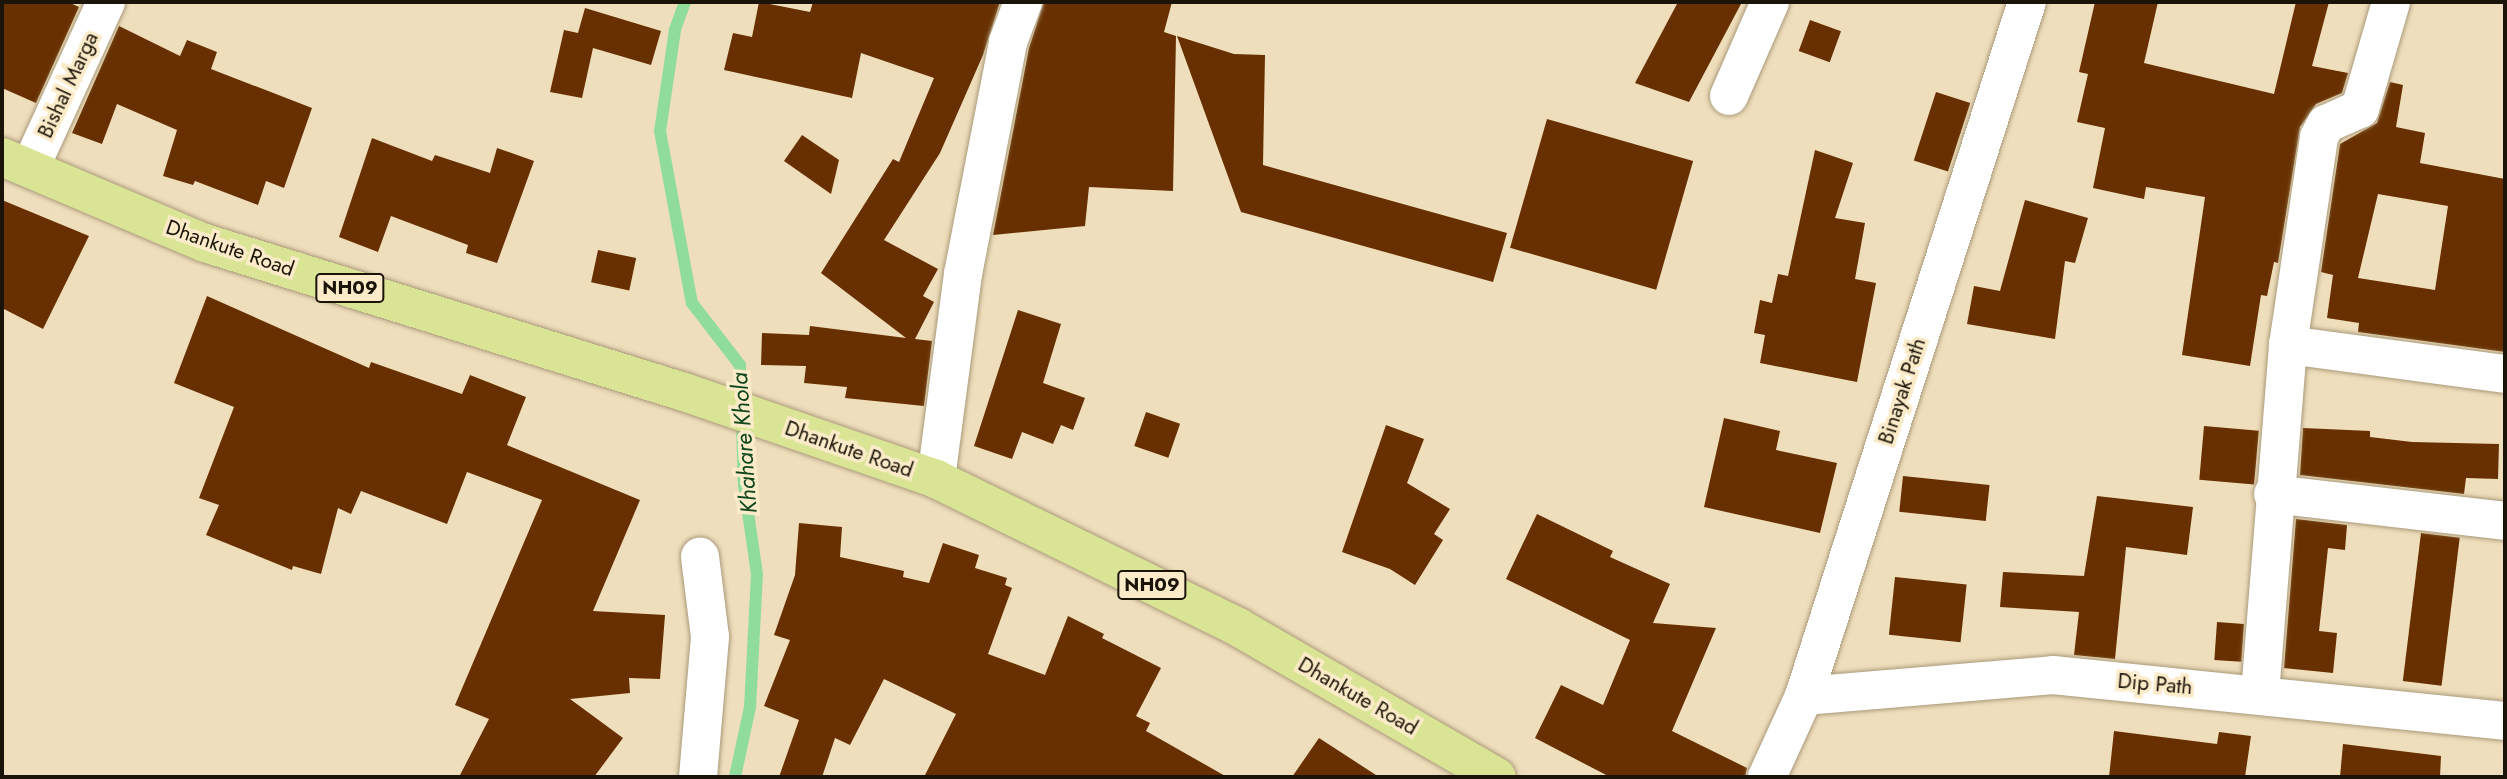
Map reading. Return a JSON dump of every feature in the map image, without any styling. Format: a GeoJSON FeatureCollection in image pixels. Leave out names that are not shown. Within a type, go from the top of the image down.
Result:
{"type":"FeatureCollection","features":[{"type":"Feature","properties":{"kind":"main road","name":"Dhankute Road"},"geometry":{"type":"LineString","coordinates":[[16,162],[205,243],[706,399],[936,479],[1238,626],[1497,777]]}},
{"type":"Feature","properties":{"kind":"street","name":"Bishal Marga"},"geometry":{"type":"LineString","coordinates":[[16,162],[106,2]]}},
{"type":"Feature","properties":{"kind":"street"},"geometry":{"type":"LineString","coordinates":[[936,479],[964,274],[1008,41],[1023,2]]}},
{"type":"Feature","properties":{"kind":"street"},"geometry":{"type":"LineString","coordinates":[[1729,96],[1770,2]]}},
{"type":"Feature","properties":{"kind":"street","name":"Binayak Path"},"geometry":{"type":"LineString","coordinates":[[1766,777],[1804,696],[2027,2]]}},
{"type":"Feature","properties":{"kind":"street"},"geometry":{"type":"LineString","coordinates":[[2260,694],[2273,494],[2288,345],[2319,137],[2326,124],[2360,109],[2391,2]]}},
{"type":"Feature","properties":{"kind":"street"},"geometry":{"type":"LineString","coordinates":[[2288,345],[2505,374]]}},
{"type":"Feature","properties":{"kind":"street"},"geometry":{"type":"LineString","coordinates":[[2273,494],[2505,521]]}},
{"type":"Feature","properties":{"kind":"street"},"geometry":{"type":"LineString","coordinates":[[698,777],[710,638],[700,557]]}},
{"type":"Feature","properties":{"kind":"street","name":"Dip Path"},"geometry":{"type":"LineString","coordinates":[[1804,696],[2053,675],[2505,721]]}},
{"type":"Feature","properties":{"kind":"building"},"geometry":{"type":"Polygon","coordinates":[[[2,2],[68,2],[79,7],[36,103],[2,88],[2,2]]]}},
{"type":"Feature","properties":{"kind":"building"},"geometry":{"type":"Polygon","coordinates":[[[759,2],[810,12],[813,2],[1000,2],[983,55],[940,153],[884,240],[938,269],[923,296],[934,302],[915,339],[932,341],[924,406],[845,398],[847,387],[804,383],[806,366],[761,365],[762,333],[809,335],[810,326],[906,338],[821,273],[893,159],[899,162],[934,78],[861,53],[852,98],[724,70],[733,33],[752,37],[759,2]]]}},
{"type":"Feature","properties":{"kind":"building"},"geometry":{"type":"Polygon","coordinates":[[[1044,2],[1172,2],[1164,32],[1176,36],[1173,191],[1089,187],[1085,226],[993,235],[1029,48],[1044,2]]]}},
{"type":"Feature","properties":{"kind":"building"},"geometry":{"type":"Polygon","coordinates":[[[1678,2],[1742,2],[1689,102],[1635,83],[1678,2]]]}},
{"type":"Feature","properties":{"kind":"building"},"geometry":{"type":"Polygon","coordinates":[[[2095,2],[2158,2],[2144,63],[2274,94],[2296,2],[2329,2],[2312,66],[2348,73],[2342,93],[2316,104],[2300,127],[2278,263],[2274,262],[2267,296],[2261,295],[2250,366],[2182,355],[2205,197],[2146,187],[2144,199],[2093,188],[2105,128],[2077,122],[2088,74],[2079,72],[2095,2]]]}},
{"type":"Feature","properties":{"kind":"building"},"geometry":{"type":"Polygon","coordinates":[[[585,8],[661,31],[651,65],[593,48],[582,98],[550,92],[564,30],[578,33],[585,8]]]}},
{"type":"Feature","properties":{"kind":"building"},"geometry":{"type":"Polygon","coordinates":[[[1810,20],[1841,31],[1830,62],[1799,51],[1810,20]]]}},
{"type":"Feature","properties":{"kind":"building"},"geometry":{"type":"Polygon","coordinates":[[[119,26],[180,56],[187,40],[217,52],[211,69],[312,108],[284,188],[266,181],[258,205],[195,181],[193,185],[163,176],[177,130],[117,104],[102,144],[72,133],[119,26]]]}},
{"type":"Feature","properties":{"kind":"building"},"geometry":{"type":"Polygon","coordinates":[[[1177,36],[1234,54],[1265,55],[1263,165],[1507,233],[1493,282],[1241,212],[1177,36]]]}},
{"type":"Feature","properties":{"kind":"building"},"geometry":{"type":"Polygon","coordinates":[[[2390,82],[2403,85],[2396,127],[2425,133],[2420,163],[2505,179],[2505,352],[2358,332],[2359,323],[2327,318],[2333,275],[2321,272],[2340,144],[2377,123],[2390,82]],[[2378,194],[2358,278],[2435,290],[2448,206],[2378,194]]]}},
{"type":"Feature","properties":{"kind":"building"},"geometry":{"type":"Polygon","coordinates":[[[1936,92],[1970,103],[1948,172],[1914,160],[1936,92]]]}},
{"type":"Feature","properties":{"kind":"building"},"geometry":{"type":"Polygon","coordinates":[[[1547,119],[1693,161],[1656,290],[1510,248],[1547,119]]]}},
{"type":"Feature","properties":{"kind":"building"},"geometry":{"type":"Polygon","coordinates":[[[802,135],[839,160],[831,194],[784,161],[802,135]]]}},
{"type":"Feature","properties":{"kind":"building"},"geometry":{"type":"Polygon","coordinates":[[[372,138],[432,161],[435,155],[490,173],[497,148],[534,161],[497,263],[466,253],[468,245],[391,216],[378,252],[339,237],[372,138]]]}},
{"type":"Feature","properties":{"kind":"building"},"geometry":{"type":"Polygon","coordinates":[[[1815,150],[1853,163],[1835,218],[1865,223],[1855,279],[1876,283],[1857,382],[1760,363],[1765,335],[1754,333],[1760,300],[1772,303],[1778,274],[1788,276],[1815,150]]]}},
{"type":"Feature","properties":{"kind":"building"},"geometry":{"type":"Polygon","coordinates":[[[2,200],[89,236],[43,329],[2,308],[2,200]]]}},
{"type":"Feature","properties":{"kind":"building"},"geometry":{"type":"Polygon","coordinates":[[[2025,200],[2088,218],[2075,263],[2065,261],[2055,339],[1967,324],[1974,286],[2000,291],[2025,200]]]}},
{"type":"Feature","properties":{"kind":"building"},"geometry":{"type":"Polygon","coordinates":[[[598,250],[636,258],[629,290],[591,282],[598,250]]]}},
{"type":"Feature","properties":{"kind":"building"},"geometry":{"type":"Polygon","coordinates":[[[207,296],[369,368],[371,362],[462,394],[470,375],[526,397],[507,445],[640,500],[593,611],[665,615],[660,679],[629,678],[630,693],[570,699],[623,738],[594,777],[459,777],[489,719],[455,705],[542,500],[467,472],[447,524],[361,491],[351,514],[338,508],[321,574],[293,566],[292,570],[206,535],[219,505],[199,498],[234,407],[174,383],[207,296]]]}},
{"type":"Feature","properties":{"kind":"building"},"geometry":{"type":"Polygon","coordinates":[[[1018,310],[1061,324],[1043,383],[1085,398],[1073,430],[1061,425],[1053,444],[1022,432],[1012,459],[974,446],[1018,310]]]}},
{"type":"Feature","properties":{"kind":"building"},"geometry":{"type":"Polygon","coordinates":[[[1146,412],[1180,424],[1168,458],[1134,446],[1146,412]]]}},
{"type":"Feature","properties":{"kind":"building"},"geometry":{"type":"Polygon","coordinates":[[[1724,418],[1780,431],[1776,450],[1837,463],[1820,533],[1704,507],[1724,418]]]}},
{"type":"Feature","properties":{"kind":"building"},"geometry":{"type":"Polygon","coordinates":[[[1386,425],[1424,439],[1407,483],[1450,509],[1434,534],[1443,540],[1415,585],[1390,569],[1342,552],[1386,425]]]}},
{"type":"Feature","properties":{"kind":"building"},"geometry":{"type":"Polygon","coordinates":[[[2204,426],[2259,431],[2254,485],[2199,480],[2204,426]]]}},
{"type":"Feature","properties":{"kind":"building"},"geometry":{"type":"Polygon","coordinates":[[[2303,428],[2370,431],[2370,437],[2412,442],[2499,444],[2498,479],[2466,478],[2464,494],[2300,475],[2303,428]]]}},
{"type":"Feature","properties":{"kind":"building"},"geometry":{"type":"Polygon","coordinates":[[[1903,476],[1990,485],[1986,521],[1899,512],[1903,476]]]}},
{"type":"Feature","properties":{"kind":"building"},"geometry":{"type":"Polygon","coordinates":[[[2097,496],[2193,507],[2187,555],[2126,547],[2115,659],[2074,655],[2079,612],[2000,607],[2003,572],[2084,576],[2097,496]]]}},
{"type":"Feature","properties":{"kind":"building"},"geometry":{"type":"Polygon","coordinates":[[[1537,514],[1613,551],[1610,557],[1670,584],[1653,623],[1716,628],[1672,731],[1747,768],[1745,777],[1610,777],[1535,738],[1561,685],[1603,705],[1630,640],[1506,579],[1537,514]]]}},
{"type":"Feature","properties":{"kind":"building"},"geometry":{"type":"Polygon","coordinates":[[[2296,519],[2347,525],[2345,550],[2328,548],[2319,631],[2337,633],[2333,673],[2284,668],[2296,519]]]}},
{"type":"Feature","properties":{"kind":"building"},"geometry":{"type":"Polygon","coordinates":[[[799,523],[842,527],[840,557],[904,571],[903,577],[929,583],[943,543],[979,555],[975,568],[1007,578],[1005,585],[1012,588],[988,654],[1045,675],[1068,616],[1104,634],[1102,638],[1161,668],[1136,716],[1150,723],[1146,731],[1227,777],[924,777],[956,714],[884,679],[850,745],[835,738],[822,777],[779,777],[799,720],[764,706],[790,640],[774,635],[795,575],[799,523]]]}},
{"type":"Feature","properties":{"kind":"building"},"geometry":{"type":"Polygon","coordinates":[[[2421,533],[2460,538],[2442,686],[2403,681],[2421,533]]]}},
{"type":"Feature","properties":{"kind":"building"},"geometry":{"type":"Polygon","coordinates":[[[1895,577],[1967,585],[1961,642],[1889,635],[1895,577]]]}},
{"type":"Feature","properties":{"kind":"building"},"geometry":{"type":"Polygon","coordinates":[[[2217,622],[2244,624],[2241,662],[2214,660],[2217,622]]]}},
{"type":"Feature","properties":{"kind":"building"},"geometry":{"type":"Polygon","coordinates":[[[2114,731],[2217,744],[2219,732],[2251,736],[2245,777],[2109,777],[2114,731]]]}},
{"type":"Feature","properties":{"kind":"building"},"geometry":{"type":"Polygon","coordinates":[[[1319,738],[1379,777],[1292,777],[1319,738]]]}},
{"type":"Feature","properties":{"kind":"building"},"geometry":{"type":"Polygon","coordinates":[[[2343,744],[2441,756],[2440,777],[2340,777],[2343,744]]]}},
{"type":"Feature","properties":{"kind":"waterway","name":"Khahare Khola"},"geometry":{"type":"LineString","coordinates":[[685,2],[675,30],[660,131],[692,303],[740,365],[744,485],[757,574],[750,707],[735,777]]}}]}
